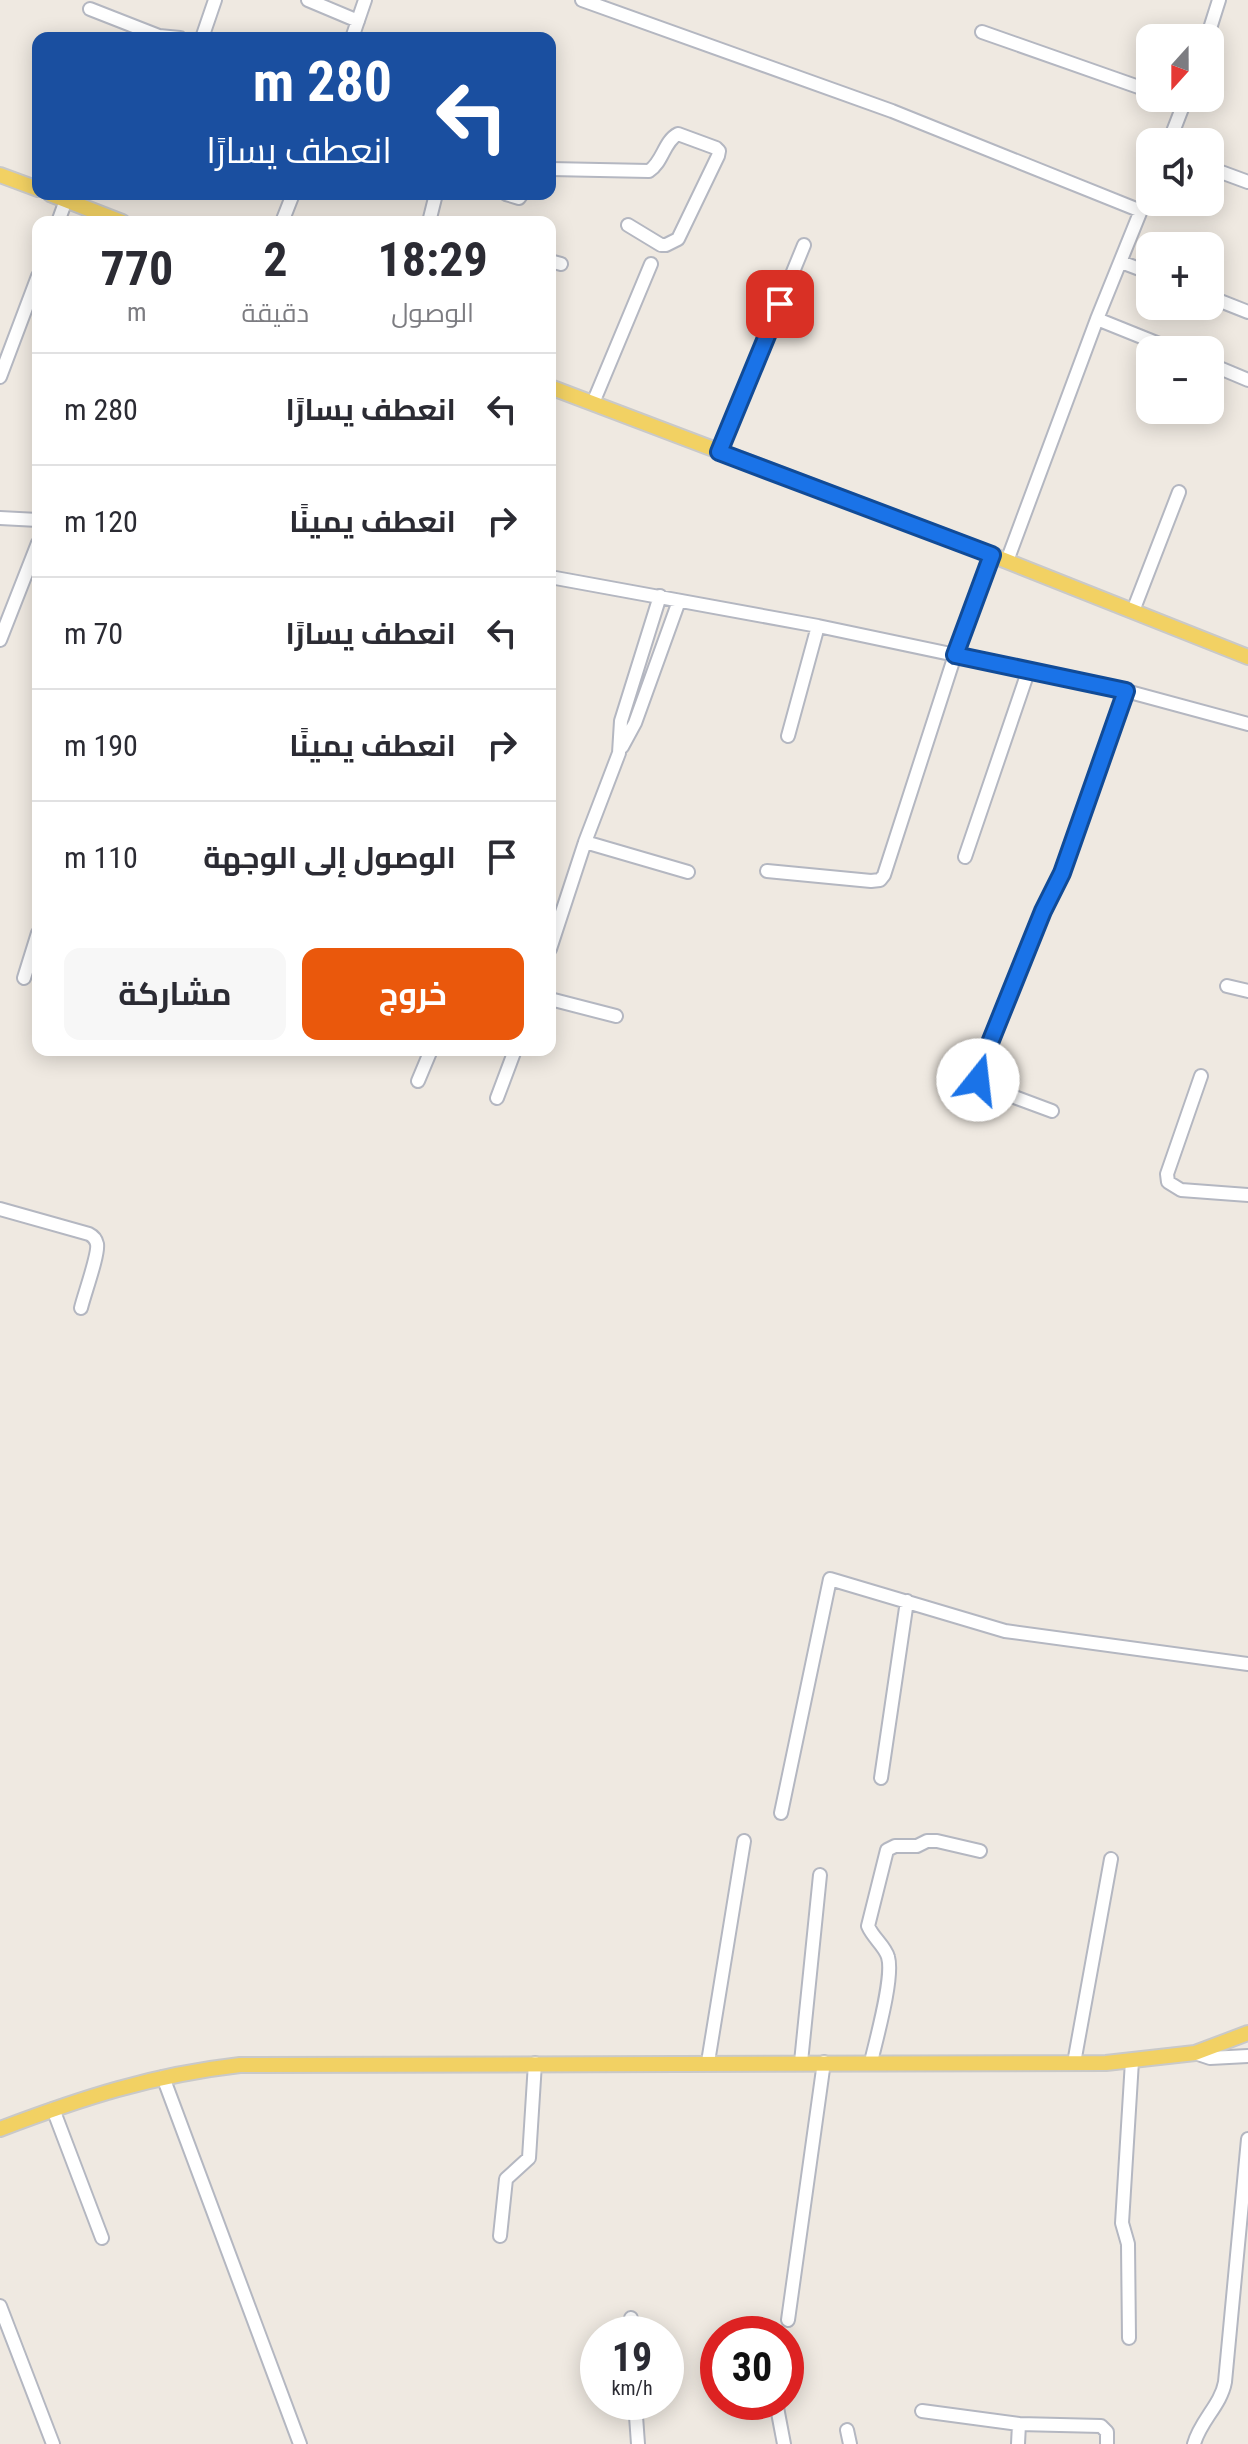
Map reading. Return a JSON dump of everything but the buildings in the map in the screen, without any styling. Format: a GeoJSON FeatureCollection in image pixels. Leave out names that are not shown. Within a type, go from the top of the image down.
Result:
{"type":"FeatureCollection","features":[{"type":"Feature","properties":{"kind":"main road"},"geometry":{"type":"LineString","coordinates":[[0,175],[32,187]]}},
{"type":"Feature","properties":{"kind":"main road"},"geometry":{"type":"LineString","coordinates":[[66,200],[107,216]]}},
{"type":"Feature","properties":{"kind":"main road"},"geometry":{"type":"LineString","coordinates":[[556,389],[992,555],[1248,657]]}},
{"type":"Feature","properties":{"kind":"main road"},"geometry":{"type":"LineString","coordinates":[[0,2129],[101,2092],[214,2068],[261,2064],[1074,2063],[1132,2061],[1195,2053],[1248,2033]]}},
{"type":"Feature","properties":{"kind":"street"},"geometry":{"type":"LineString","coordinates":[[204,32],[215,0]]}},
{"type":"Feature","properties":{"kind":"street"},"geometry":{"type":"LineString","coordinates":[[308,0],[358,21]]}},
{"type":"Feature","properties":{"kind":"street"},"geometry":{"type":"LineString","coordinates":[[354,32],[365,0]]}},
{"type":"Feature","properties":{"kind":"street"},"geometry":{"type":"LineString","coordinates":[[582,0],[892,111],[1136,209]]}},
{"type":"Feature","properties":{"kind":"street"},"geometry":{"type":"LineString","coordinates":[[1211,24],[1219,0]]}},
{"type":"Feature","properties":{"kind":"street"},"geometry":{"type":"LineString","coordinates":[[90,9],[148,32]]}},
{"type":"Feature","properties":{"kind":"street"},"geometry":{"type":"LineString","coordinates":[[982,32],[1136,86]]}},
{"type":"Feature","properties":{"kind":"street"},"geometry":{"type":"LineString","coordinates":[[556,169],[649,171],[656,166],[673,136],[678,134],[719,151],[678,239],[661,245],[628,225]]}},
{"type":"Feature","properties":{"kind":"street"},"geometry":{"type":"LineString","coordinates":[[1224,173],[1248,182]]}},
{"type":"Feature","properties":{"kind":"street"},"geometry":{"type":"LineString","coordinates":[[60,216],[66,200]]}},
{"type":"Feature","properties":{"kind":"street"},"geometry":{"type":"LineString","coordinates":[[1007,561],[1097,319],[1139,216]]}},
{"type":"Feature","properties":{"kind":"street"},"geometry":{"type":"LineString","coordinates":[[719,452],[804,245]]}},
{"type":"Feature","properties":{"kind":"street"},"geometry":{"type":"LineString","coordinates":[[1121,262],[1136,268]]}},
{"type":"Feature","properties":{"kind":"street"},"geometry":{"type":"LineString","coordinates":[[593,403],[651,264]]}},
{"type":"Feature","properties":{"kind":"street"},"geometry":{"type":"LineString","coordinates":[[0,377],[32,292]]}},
{"type":"Feature","properties":{"kind":"street"},"geometry":{"type":"LineString","coordinates":[[1224,303],[1248,312]]}},
{"type":"Feature","properties":{"kind":"street"},"geometry":{"type":"LineString","coordinates":[[1097,319],[1139,336]]}},
{"type":"Feature","properties":{"kind":"street"},"geometry":{"type":"LineString","coordinates":[[1224,370],[1248,380]]}},
{"type":"Feature","properties":{"kind":"street"},"geometry":{"type":"LineString","coordinates":[[1133,611],[1179,492]]}},
{"type":"Feature","properties":{"kind":"street"},"geometry":{"type":"LineString","coordinates":[[0,518],[32,520]]}},
{"type":"Feature","properties":{"kind":"street"},"geometry":{"type":"LineString","coordinates":[[767,871],[871,881],[880,880],[884,875],[955,655],[992,555]]}},
{"type":"Feature","properties":{"kind":"street"},"geometry":{"type":"LineString","coordinates":[[0,640],[32,558]]}},
{"type":"Feature","properties":{"kind":"street"},"geometry":{"type":"LineString","coordinates":[[556,578],[818,626],[1126,691],[1248,724]]}},
{"type":"Feature","properties":{"kind":"street"},"geometry":{"type":"LineString","coordinates":[[619,753],[621,721],[660,596]]}},
{"type":"Feature","properties":{"kind":"street"},"geometry":{"type":"LineString","coordinates":[[556,917],[619,753],[635,723],[679,601]]}},
{"type":"Feature","properties":{"kind":"street"},"geometry":{"type":"LineString","coordinates":[[788,736],[818,626]]}},
{"type":"Feature","properties":{"kind":"street"},"geometry":{"type":"LineString","coordinates":[[965,857],[1028,672]]}},
{"type":"Feature","properties":{"kind":"street"},"geometry":{"type":"LineString","coordinates":[[1052,1111],[982,1085],[977,1075],[1043,911],[1062,873],[1126,691]]}},
{"type":"Feature","properties":{"kind":"street"},"geometry":{"type":"LineString","coordinates":[[585,842],[688,872]]}},
{"type":"Feature","properties":{"kind":"street"},"geometry":{"type":"LineString","coordinates":[[24,978],[32,952]]}},
{"type":"Feature","properties":{"kind":"street"},"geometry":{"type":"LineString","coordinates":[[1227,986],[1248,991]]}},
{"type":"Feature","properties":{"kind":"street"},"geometry":{"type":"LineString","coordinates":[[556,1001],[616,1016]]}},
{"type":"Feature","properties":{"kind":"street"},"geometry":{"type":"LineString","coordinates":[[418,1081],[428,1056]]}},
{"type":"Feature","properties":{"kind":"street"},"geometry":{"type":"LineString","coordinates":[[497,1098],[513,1056]]}},
{"type":"Feature","properties":{"kind":"street"},"geometry":{"type":"LineString","coordinates":[[1201,1076],[1167,1174],[1168,1182],[1181,1190],[1248,1195]]}},
{"type":"Feature","properties":{"kind":"street"},"geometry":{"type":"LineString","coordinates":[[0,1209],[95,1238],[95,1255],[81,1308]]}},
{"type":"Feature","properties":{"kind":"street"},"geometry":{"type":"LineString","coordinates":[[781,1813],[830,1579],[1005,1631],[1248,1664]]}},
{"type":"Feature","properties":{"kind":"street"},"geometry":{"type":"LineString","coordinates":[[881,1778],[907,1601]]}},
{"type":"Feature","properties":{"kind":"street"},"geometry":{"type":"LineString","coordinates":[[708,2062],[744,1841]]}},
{"type":"Feature","properties":{"kind":"street"},"geometry":{"type":"LineString","coordinates":[[871,2062],[889,1975],[888,1956],[872,1937],[868,1926],[884,1854],[895,1846],[917,1846],[927,1841],[980,1851]]}},
{"type":"Feature","properties":{"kind":"street"},"geometry":{"type":"LineString","coordinates":[[1074,2063],[1111,1859]]}},
{"type":"Feature","properties":{"kind":"street"},"geometry":{"type":"LineString","coordinates":[[801,2062],[820,1875]]}},
{"type":"Feature","properties":{"kind":"street"},"geometry":{"type":"LineString","coordinates":[[1195,2053],[1210,2058],[1248,2056]]}},
{"type":"Feature","properties":{"kind":"street"},"geometry":{"type":"LineString","coordinates":[[1129,2338],[1128,2244],[1122,2223],[1132,2061]]}},
{"type":"Feature","properties":{"kind":"street"},"geometry":{"type":"LineString","coordinates":[[789,2316],[824,2062]]}},
{"type":"Feature","properties":{"kind":"street"},"geometry":{"type":"LineString","coordinates":[[500,2236],[506,2179],[529,2158],[535,2063]]}},
{"type":"Feature","properties":{"kind":"street"},"geometry":{"type":"LineString","coordinates":[[163,2077],[300,2444]]}},
{"type":"Feature","properties":{"kind":"street"},"geometry":{"type":"LineString","coordinates":[[53,2109],[102,2238]]}},
{"type":"Feature","properties":{"kind":"street"},"geometry":{"type":"LineString","coordinates":[[1194,2444],[1225,2382],[1248,2139]]}},
{"type":"Feature","properties":{"kind":"street"},"geometry":{"type":"LineString","coordinates":[[0,2306],[53,2444]]}},
{"type":"Feature","properties":{"kind":"street"},"geometry":{"type":"LineString","coordinates":[[922,2411],[1019,2424],[1101,2426],[1107,2432],[1107,2444]]}},
{"type":"Feature","properties":{"kind":"street"},"geometry":{"type":"LineString","coordinates":[[636,2420],[638,2444]]}},
{"type":"Feature","properties":{"kind":"street"},"geometry":{"type":"LineString","coordinates":[[779,2420],[784,2444]]}},
{"type":"Feature","properties":{"kind":"street"},"geometry":{"type":"LineString","coordinates":[[1018,2444],[1019,2424]]}},
{"type":"Feature","properties":{"kind":"street"},"geometry":{"type":"LineString","coordinates":[[847,2430],[850,2444]]}},
{"type":"Feature","properties":{"kind":"route"},"geometry":{"type":"LineString","coordinates":[[780,304],[719,452],[992,555],[955,655],[1126,691],[1079,829],[991,1036],[978,1080]]}}]}
